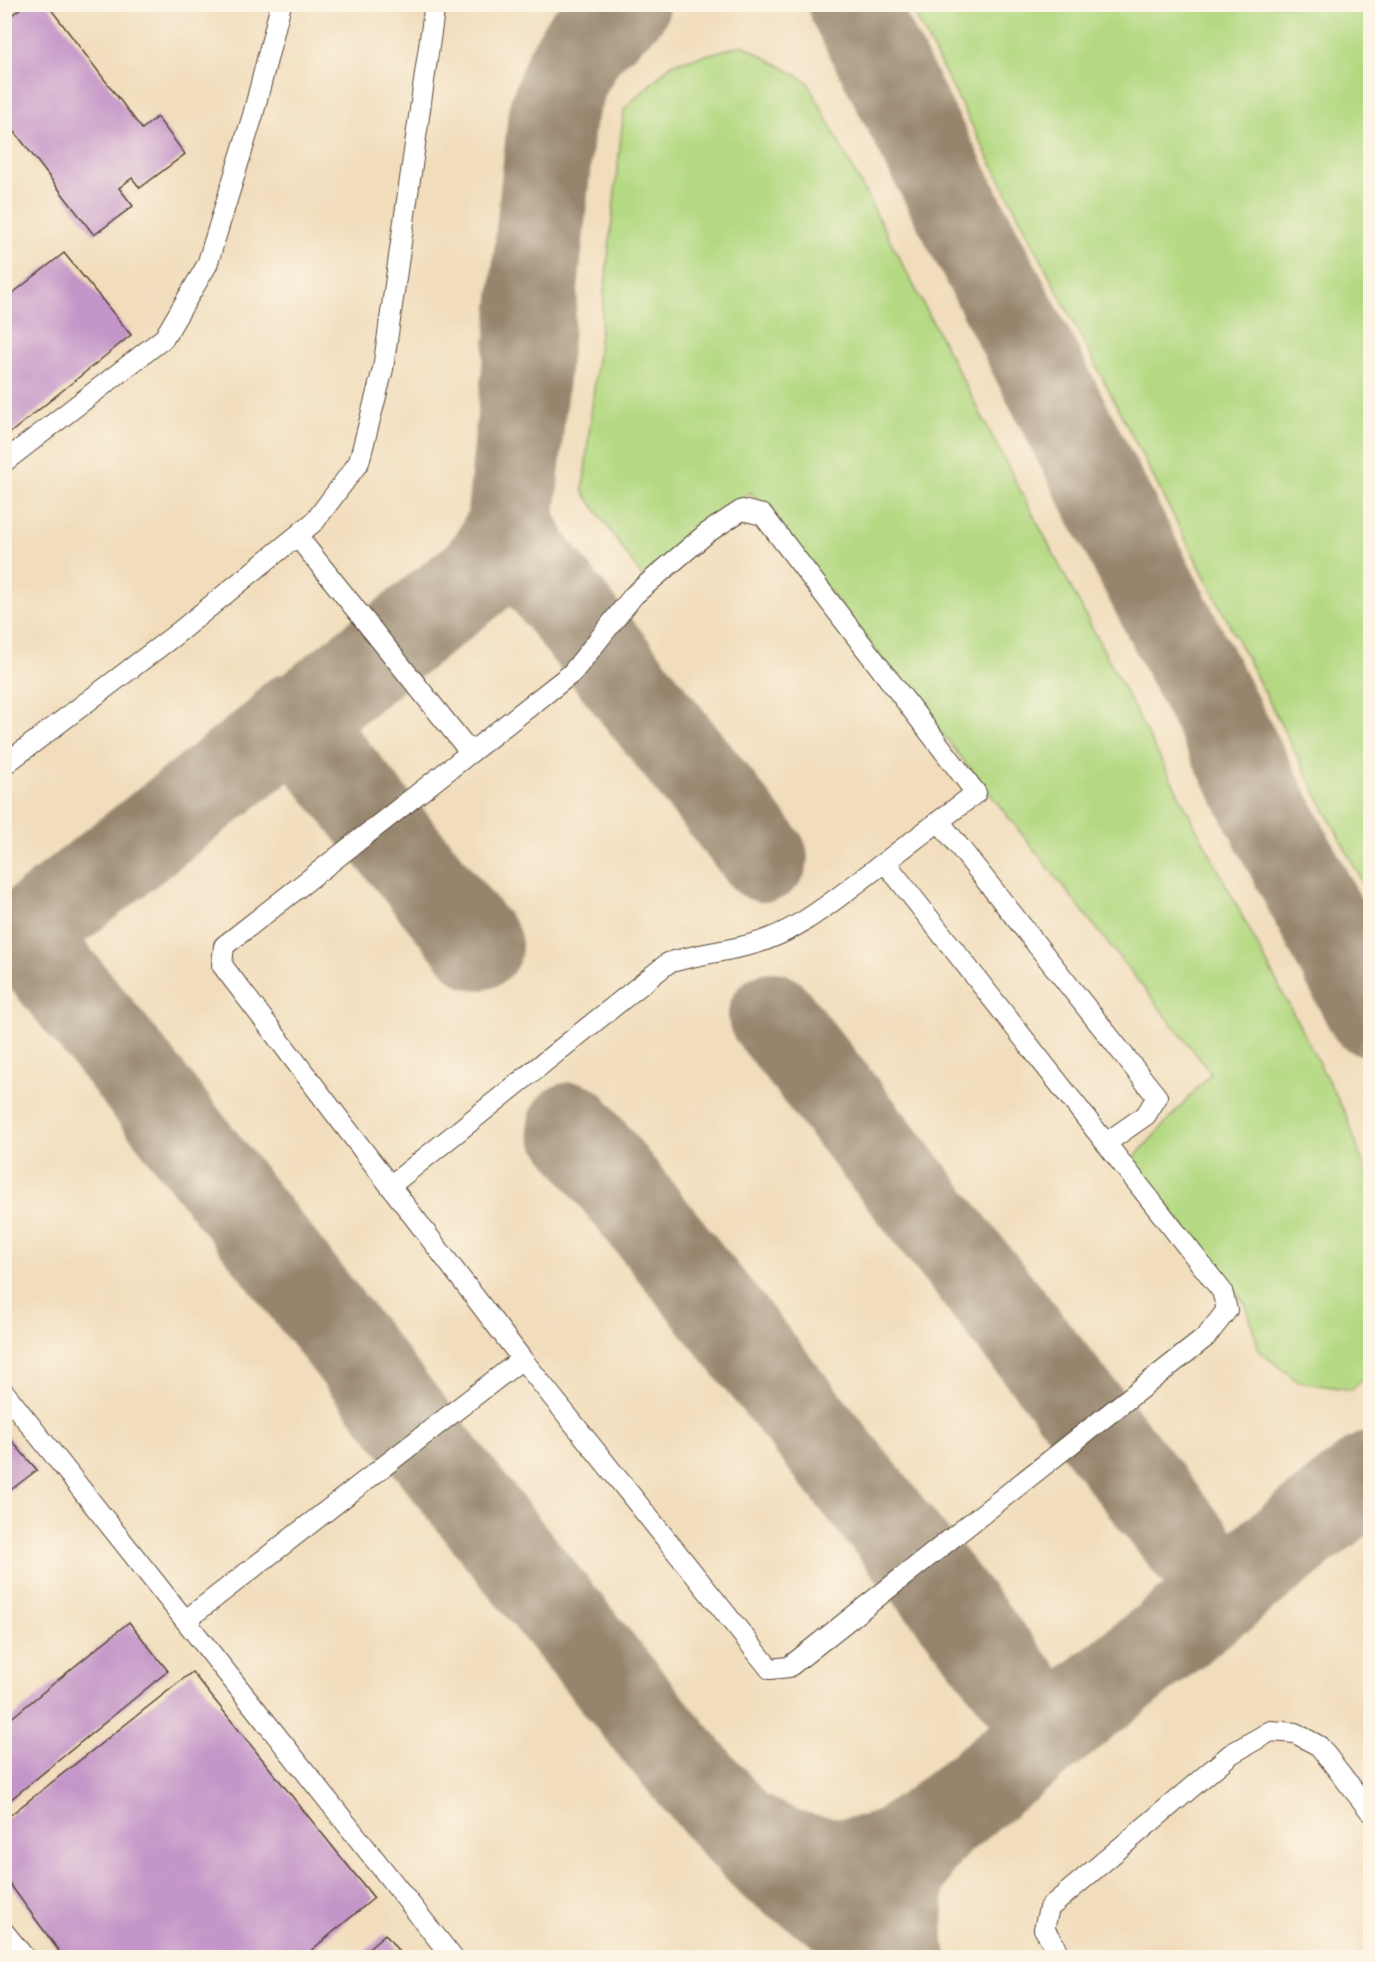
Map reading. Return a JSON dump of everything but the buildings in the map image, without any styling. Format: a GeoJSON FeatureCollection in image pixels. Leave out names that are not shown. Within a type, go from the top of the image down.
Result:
{"type":"FeatureCollection","features":[{"type":"Feature","properties":{"kind":"lane"},"geometry":{"type":"LineString","coordinates":[[4,462],[164,338],[175,320],[207,265],[253,116],[281,4]]}},
{"type":"Feature","properties":{"kind":"lane"},"geometry":{"type":"LineString","coordinates":[[4,765],[175,635],[315,521],[359,462],[383,369],[435,4]]}},
{"type":"Feature","properties":{"kind":"lane"},"geometry":{"type":"LineString","coordinates":[[390,1186],[668,963],[695,954],[750,945],[796,926],[976,793],[763,515],[742,510],[707,533],[634,595],[572,673],[224,946],[222,965],[390,1186],[522,1359],[770,1669],[789,1667],[1206,1337],[1227,1310],[1222,1291],[885,862]]}},
{"type":"Feature","properties":{"kind":"lane"},"geometry":{"type":"LineString","coordinates":[[297,536],[470,752]]}},
{"type":"Feature","properties":{"kind":"lane"},"geometry":{"type":"LineString","coordinates":[[939,821],[1157,1097],[1146,1115],[1106,1143]]}},
{"type":"Feature","properties":{"kind":"lane"},"geometry":{"type":"LineString","coordinates":[[186,1620],[522,1359]]}},
{"type":"Feature","properties":{"kind":"lane"},"geometry":{"type":"LineString","coordinates":[[4,1392],[453,1958]]}},
{"type":"Feature","properties":{"kind":"lane"},"geometry":{"type":"LineString","coordinates":[[1064,1958],[1044,1929],[1049,1908],[1231,1754],[1271,1731],[1294,1733],[1318,1746],[1371,1811]]}},
{"type":"Feature","properties":{"kind":"lane"},"geometry":{"type":"LineString","coordinates":[[4,1932],[25,1958]]}},
{"type":"Feature","properties":{"kind":"green space"},"geometry":{"type":"Polygon","coordinates":[[[910,5],[1370,5],[1370,897],[910,5]]]}},
{"type":"Feature","properties":{"kind":"green space"},"geometry":{"type":"Polygon","coordinates":[[[743,45],[807,81],[1346,1115],[1370,1183],[1370,1371],[1352,1390],[1299,1382],[1260,1352],[1246,1305],[1132,1160],[1211,1073],[751,492],[643,578],[583,491],[624,109],[672,64],[743,45]]]}},
{"type":"Feature","properties":{"kind":"taxiway"},"geometry":{"type":"LineString","coordinates":[[626,4],[584,43],[567,73],[552,114],[510,524],[495,555],[477,577],[23,935],[117,1050],[514,1557],[658,1735],[738,1829],[772,1864],[867,1931],[894,1958]]}},
{"type":"Feature","properties":{"kind":"taxiway"},"geometry":{"type":"LineString","coordinates":[[852,4],[1370,1012]]}},
{"type":"Feature","properties":{"kind":"taxiway"},"geometry":{"type":"LineString","coordinates":[[510,524],[529,559],[764,858]]}},
{"type":"Feature","properties":{"kind":"taxiway"},"geometry":{"type":"LineString","coordinates":[[292,717],[478,946]]}},
{"type":"Feature","properties":{"kind":"taxiway"},"geometry":{"type":"LineString","coordinates":[[772,1016],[1226,1593]]}},
{"type":"Feature","properties":{"kind":"taxiway"},"geometry":{"type":"LineString","coordinates":[[572,1126],[1052,1731]]}},
{"type":"Feature","properties":{"kind":"taxiway"},"geometry":{"type":"LineString","coordinates":[[936,1823],[1370,1476]]}},
{"type":"Feature","properties":{"kind":"taxiway"},"geometry":{"type":"LineString","coordinates":[[753,1837],[800,1856],[817,1860],[850,1861],[884,1855],[936,1823],[916,1849],[899,1880],[900,1949],[903,1958]]}}]}
